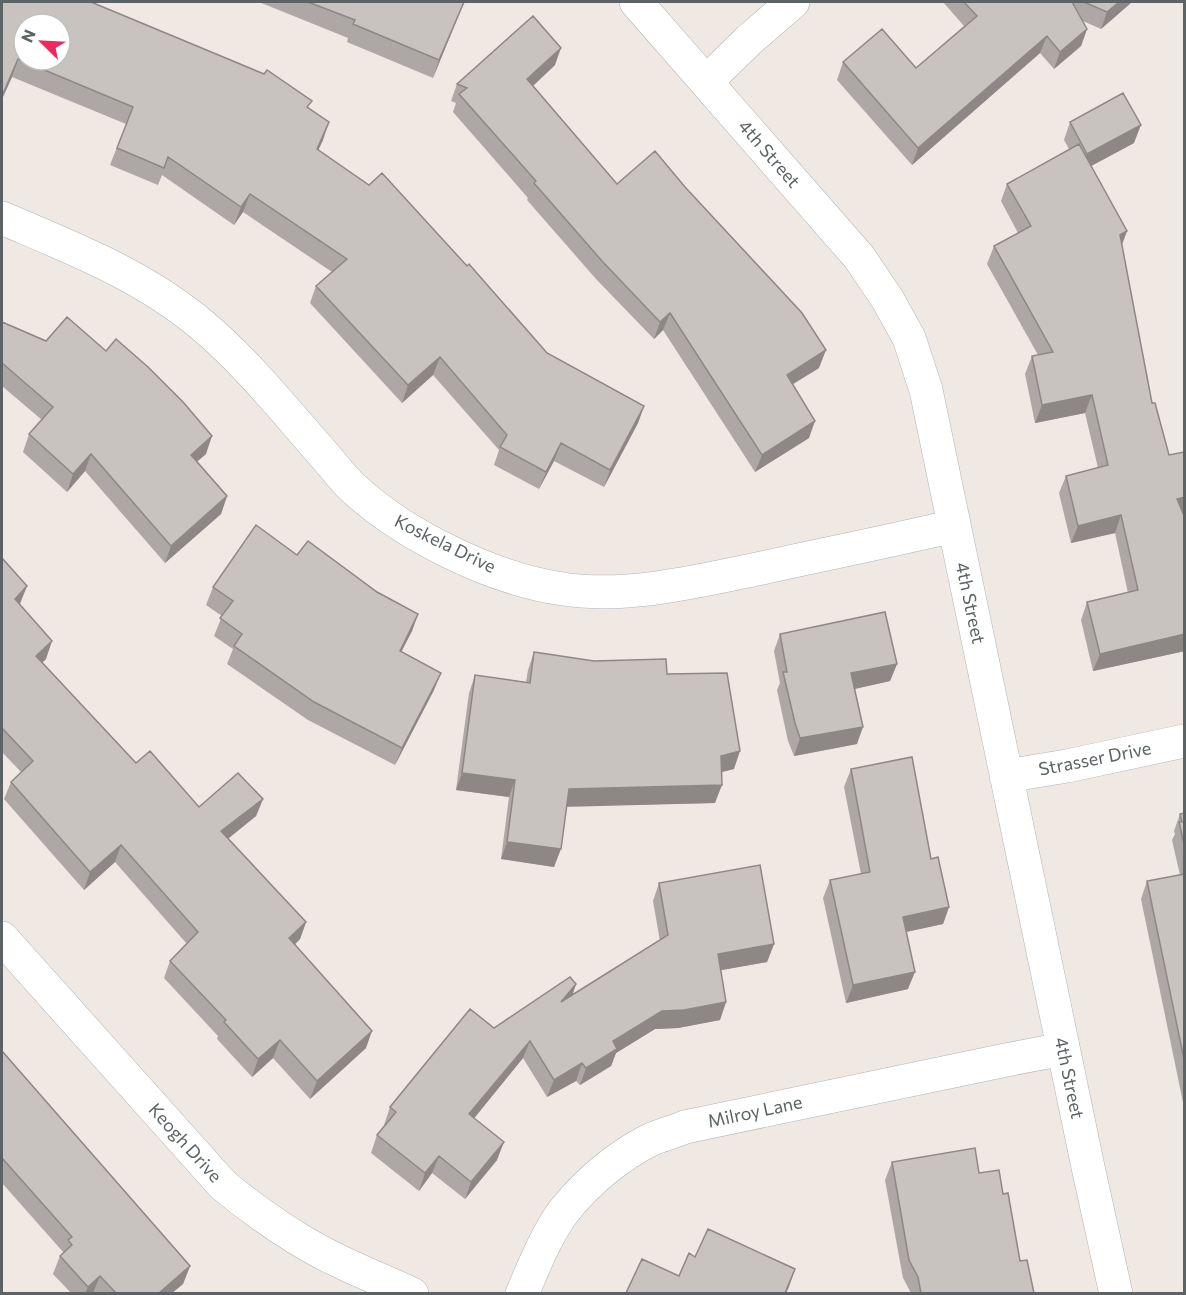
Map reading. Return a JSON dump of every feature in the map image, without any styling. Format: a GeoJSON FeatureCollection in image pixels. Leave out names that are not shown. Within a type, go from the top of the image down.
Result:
{"type":"FeatureCollection","features":[{"type":"Feature","properties":{"kind":"street","name":"4th Street"},"geometry":{"type":"LineString","coordinates":[[636,2],[859,257],[888,300],[909,338],[927,390],[1063,1049],[1116,1293]]}},
{"type":"Feature","properties":{"kind":"street"},"geometry":{"type":"LineString","coordinates":[[706,82],[749,40],[793,2]]}},
{"type":"Feature","properties":{"kind":"street","name":"Koskela Drive"},"geometry":{"type":"LineString","coordinates":[[2,218],[115,268],[169,298],[204,326],[242,362],[348,483],[376,508],[417,535],[467,559],[515,577],[563,590],[608,591],[652,587],[725,576],[954,526]]}},
{"type":"Feature","properties":{"kind":"street","name":"Strasser Drive"},"geometry":{"type":"LineString","coordinates":[[1006,776],[1067,766],[1185,741]]}},
{"type":"Feature","properties":{"kind":"street","name":"Keogh Drive"},"geometry":{"type":"LineString","coordinates":[[2,938],[223,1185],[256,1212],[297,1239],[345,1264],[412,1293]]}},
{"type":"Feature","properties":{"kind":"street","name":"Milroy Lane"},"geometry":{"type":"LineString","coordinates":[[522,1293],[547,1238],[564,1211],[591,1181],[650,1140],[685,1127],[1063,1049]]}},
{"type":"Feature","properties":{"kind":"building"},"geometry":{"type":"Polygon","coordinates":[[[2,2],[91,2],[264,74],[267,70],[312,101],[307,107],[329,122],[317,149],[369,185],[382,173],[467,266],[469,264],[547,353],[644,406],[610,470],[561,443],[546,472],[500,447],[507,435],[440,357],[408,385],[316,286],[347,259],[250,194],[241,207],[168,157],[164,168],[117,148],[133,107],[49,72],[72,72],[72,12],[12,12],[12,72],[2,96],[2,2]]]}},
{"type":"Feature","properties":{"kind":"building"},"geometry":{"type":"Polygon","coordinates":[[[308,2],[464,2],[439,60],[353,24],[355,20],[308,2]]]}},
{"type":"Feature","properties":{"kind":"building"},"geometry":{"type":"Polygon","coordinates":[[[964,2],[1072,2],[1087,29],[1060,52],[1047,36],[918,148],[843,62],[882,29],[916,68],[977,16],[964,2]]]}},
{"type":"Feature","properties":{"kind":"building"},"geometry":{"type":"Polygon","coordinates":[[[1084,2],[1119,2],[1107,12],[1084,2]]]}},
{"type":"Feature","properties":{"kind":"building"},"geometry":{"type":"Polygon","coordinates":[[[533,16],[561,48],[527,79],[617,184],[655,151],[685,187],[802,313],[826,350],[787,375],[815,421],[762,455],[670,313],[660,322],[602,261],[534,183],[536,181],[459,94],[467,88],[457,84],[533,16]]]}},
{"type":"Feature","properties":{"kind":"building"},"geometry":{"type":"Polygon","coordinates":[[[1123,93],[1141,125],[1087,154],[1070,122],[1123,93]]]}},
{"type":"Feature","properties":{"kind":"building"},"geometry":{"type":"Polygon","coordinates":[[[1079,144],[1127,231],[1120,235],[1152,403],[1155,403],[1169,455],[1184,452],[1185,455],[1185,497],[1177,499],[1185,518],[1185,634],[1100,654],[1087,602],[1138,590],[1121,515],[1078,526],[1066,476],[1108,465],[1092,395],[1042,405],[1032,356],[1053,352],[994,246],[1031,226],[1007,184],[1079,144]]]}},
{"type":"Feature","properties":{"kind":"building"},"geometry":{"type":"Polygon","coordinates":[[[67,317],[106,351],[116,339],[183,402],[212,436],[191,455],[227,496],[171,546],[91,454],[73,474],[29,434],[53,407],[2,363],[2,322],[46,341],[67,317]]]}},
{"type":"Feature","properties":{"kind":"building"},"geometry":{"type":"Polygon","coordinates":[[[256,525],[297,555],[308,541],[377,592],[418,614],[400,651],[441,673],[402,748],[314,702],[234,646],[242,634],[220,618],[233,601],[213,587],[256,525]]]}},
{"type":"Feature","properties":{"kind":"building"},"geometry":{"type":"Polygon","coordinates":[[[2,558],[27,586],[15,599],[52,641],[36,656],[136,763],[150,751],[199,807],[238,773],[263,799],[221,831],[306,922],[289,938],[372,1031],[317,1081],[280,1040],[258,1059],[224,1022],[226,1020],[170,961],[198,932],[121,845],[90,872],[11,782],[33,761],[2,728],[2,558]]]}},
{"type":"Feature","properties":{"kind":"building"},"geometry":{"type":"Polygon","coordinates":[[[885,612],[897,664],[851,673],[863,727],[800,738],[783,672],[787,672],[780,634],[885,612]]]}},
{"type":"Feature","properties":{"kind":"building"},"geometry":{"type":"Polygon","coordinates":[[[534,652],[594,661],[666,659],[667,674],[727,673],[740,751],[721,756],[722,785],[569,789],[561,849],[507,842],[515,780],[462,773],[475,675],[530,683],[534,652]]]}},
{"type":"Feature","properties":{"kind":"building"},"geometry":{"type":"Polygon","coordinates":[[[912,757],[931,859],[938,857],[949,907],[903,917],[915,972],[853,985],[830,880],[870,872],[851,769],[912,757]]]}},
{"type":"Feature","properties":{"kind":"building"},"geometry":{"type":"Polygon","coordinates":[[[1185,813],[1185,849],[1179,822],[1182,822],[1180,814],[1185,813]]]}},
{"type":"Feature","properties":{"kind":"building"},"geometry":{"type":"Polygon","coordinates":[[[760,865],[774,944],[718,954],[726,1002],[684,1010],[662,1011],[613,1041],[617,1049],[586,1068],[582,1063],[554,1080],[530,1041],[469,1114],[504,1142],[471,1182],[439,1156],[425,1173],[377,1135],[396,1112],[390,1107],[470,1009],[494,1028],[570,977],[576,984],[561,1002],[668,935],[659,883],[760,865]]]}},
{"type":"Feature","properties":{"kind":"building"},"geometry":{"type":"Polygon","coordinates":[[[1185,874],[1185,1064],[1147,881],[1185,874]]]}},
{"type":"Feature","properties":{"kind":"building"},"geometry":{"type":"Polygon","coordinates":[[[2,1051],[190,1266],[159,1293],[116,1293],[100,1276],[88,1287],[60,1256],[72,1245],[68,1240],[72,1237],[2,1158],[2,1051]]]}},
{"type":"Feature","properties":{"kind":"building"},"geometry":{"type":"Polygon","coordinates":[[[975,1148],[979,1173],[999,1170],[1003,1194],[1008,1193],[1020,1261],[1027,1260],[1034,1293],[921,1293],[918,1277],[909,1260],[892,1162],[975,1148]]]}},
{"type":"Feature","properties":{"kind":"building"},"geometry":{"type":"Polygon","coordinates":[[[708,1229],[795,1269],[785,1293],[626,1293],[642,1259],[679,1276],[689,1253],[695,1257],[708,1229]]]}}]}
